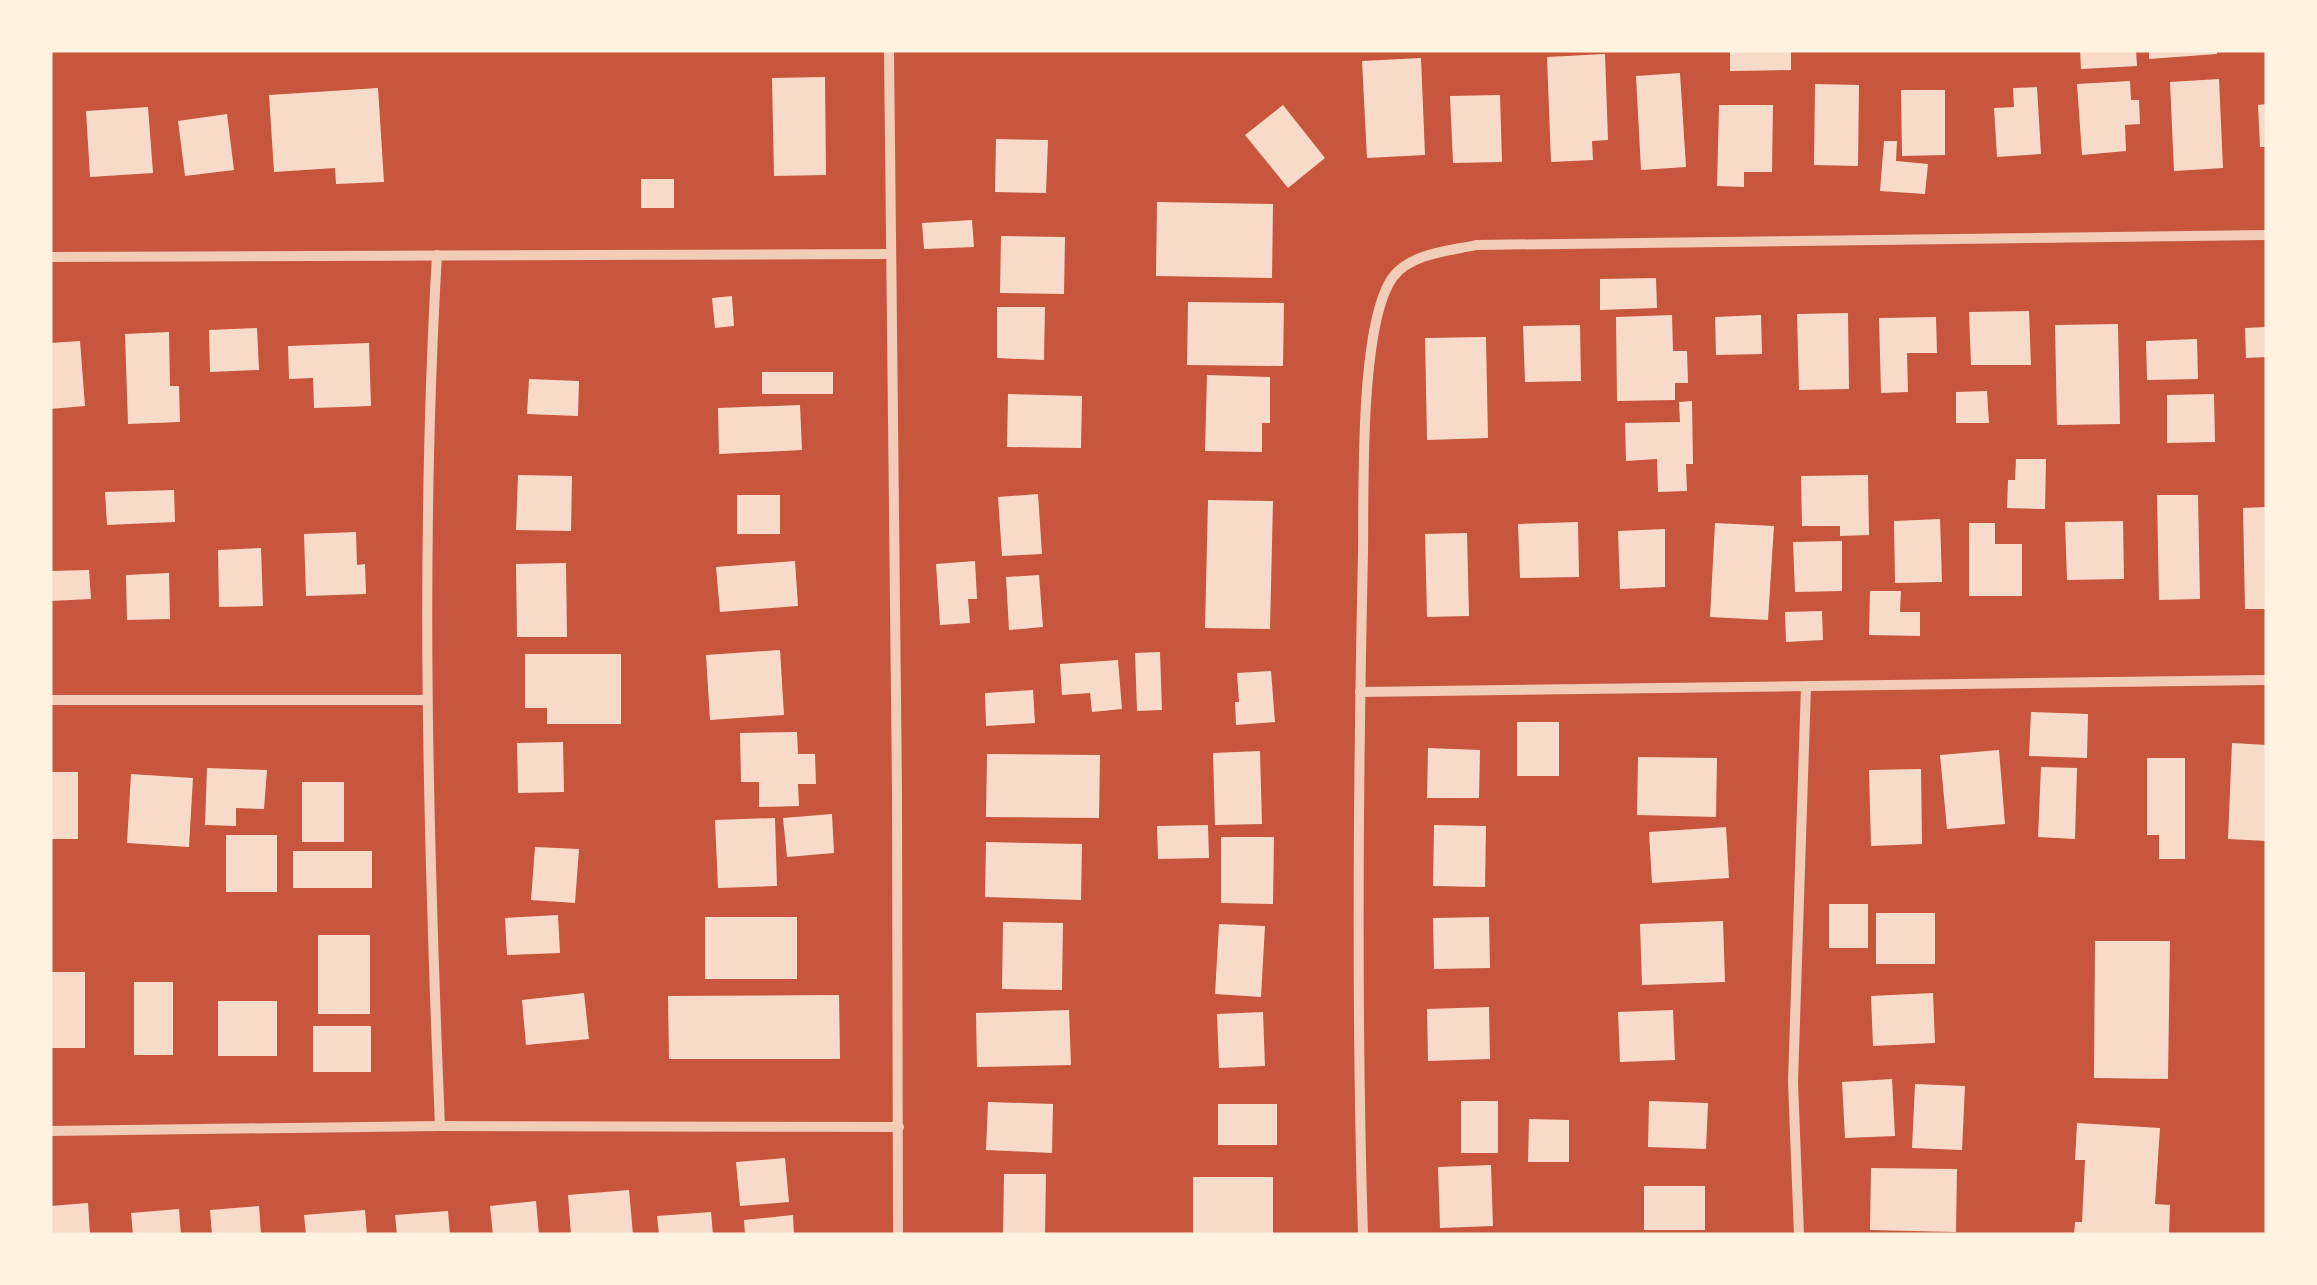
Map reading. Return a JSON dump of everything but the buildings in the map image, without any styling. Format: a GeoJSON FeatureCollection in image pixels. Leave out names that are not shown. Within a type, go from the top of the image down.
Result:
{"type":"FeatureCollection","features":[{"type":"Feature","properties":{"kind":"street"},"geometry":{"type":"LineString","coordinates":[[888,50],[898,1235]]}},
{"type":"Feature","properties":{"kind":"street"},"geometry":{"type":"LineString","coordinates":[[1364,1235],[1358,1056],[1360,692],[1368,368],[1378,314],[1394,276],[1424,256],[1476,245],[2267,235]]}},
{"type":"Feature","properties":{"kind":"street"},"geometry":{"type":"LineString","coordinates":[[50,257],[890,254]]}},
{"type":"Feature","properties":{"kind":"street"},"geometry":{"type":"LineString","coordinates":[[437,255],[430,388],[427,700],[428,832],[440,1126]]}},
{"type":"Feature","properties":{"kind":"street"},"geometry":{"type":"LineString","coordinates":[[1360,692],[2267,680]]}},
{"type":"Feature","properties":{"kind":"street"},"geometry":{"type":"LineString","coordinates":[[1799,1235],[1793,1082],[1806,686]]}},
{"type":"Feature","properties":{"kind":"street"},"geometry":{"type":"LineString","coordinates":[[50,700],[427,700]]}},
{"type":"Feature","properties":{"kind":"street"},"geometry":{"type":"LineString","coordinates":[[50,1131],[440,1126],[898,1127]]}}]}
